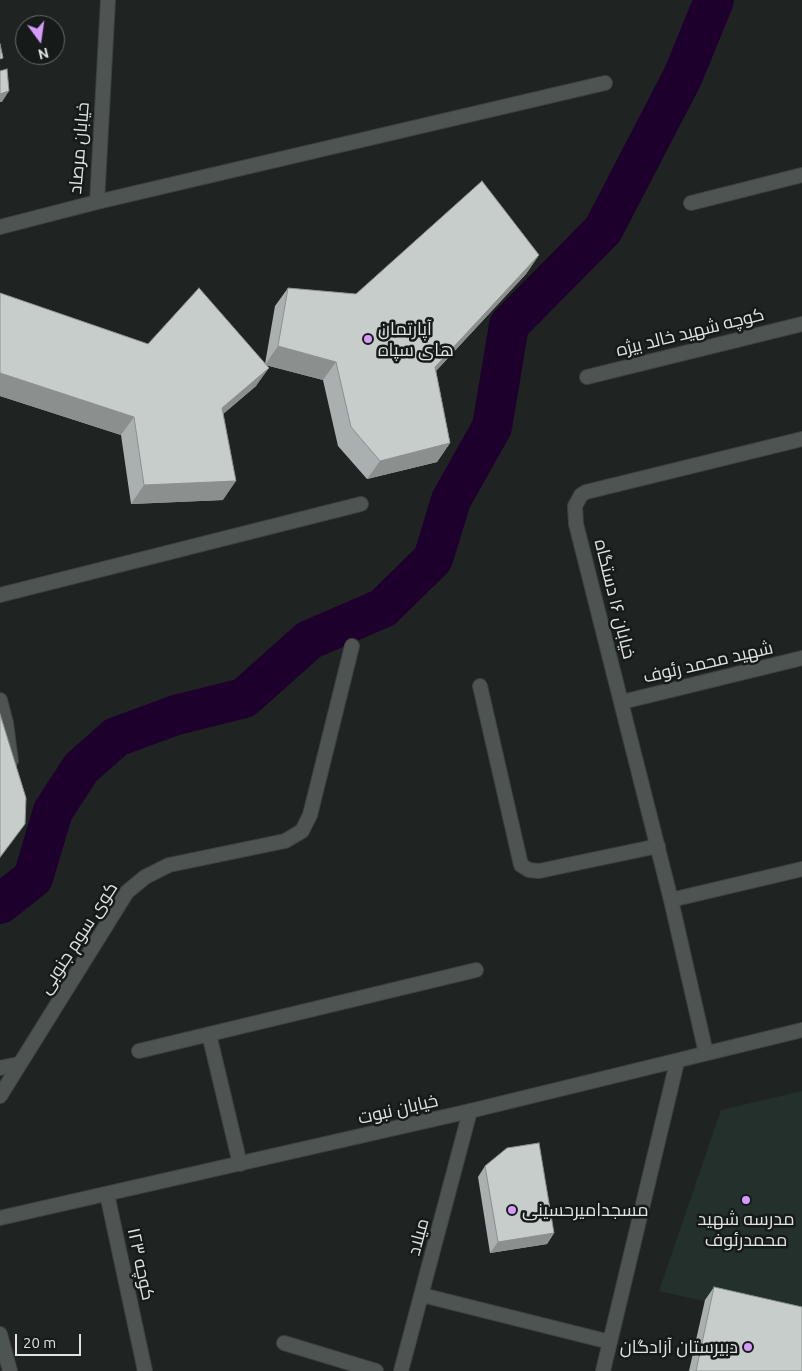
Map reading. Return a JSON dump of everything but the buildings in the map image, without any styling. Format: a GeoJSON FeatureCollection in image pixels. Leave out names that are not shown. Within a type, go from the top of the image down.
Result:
{"type":"FeatureCollection","features":[{"type":"Feature","properties":{"kind":"street","name":"خیابان مرصاد"},"geometry":{"type":"LineString","coordinates":[[0,227],[97,202],[108,0]]}},
{"type":"Feature","properties":{"kind":"street"},"geometry":{"type":"LineString","coordinates":[[97,202],[605,83]]}},
{"type":"Feature","properties":{"kind":"street"},"geometry":{"type":"LineString","coordinates":[[691,203],[802,176]]}},
{"type":"Feature","properties":{"kind":"street","name":"کوچه شهید خالد بیژه"},"geometry":{"type":"LineString","coordinates":[[588,377],[802,324]]}},
{"type":"Feature","properties":{"kind":"street","name":"خیابان ۱۶ دستگاه"},"geometry":{"type":"LineString","coordinates":[[706,1052],[672,900],[576,524],[575,506],[577,500],[586,492],[802,439]]}},
{"type":"Feature","properties":{"kind":"street"},"geometry":{"type":"LineString","coordinates":[[0,594],[361,504]]}},
{"type":"Feature","properties":{"kind":"street","name":"کوی سوم جنوبی"},"geometry":{"type":"LineString","coordinates":[[0,1096],[127,892],[145,877],[169,865],[285,841],[302,831],[310,814],[352,646]]}},
{"type":"Feature","properties":{"kind":"street","name":"شهید محمد رئوف"},"geometry":{"type":"LineString","coordinates":[[622,702],[802,658]]}},
{"type":"Feature","properties":{"kind":"street"},"geometry":{"type":"LineString","coordinates":[[480,686],[521,865],[529,870],[539,871],[658,846]]}},
{"type":"Feature","properties":{"kind":"street"},"geometry":{"type":"LineString","coordinates":[[0,700],[6,723],[13,773]]}},
{"type":"Feature","properties":{"kind":"street"},"geometry":{"type":"LineString","coordinates":[[672,900],[802,869]]}},
{"type":"Feature","properties":{"kind":"street"},"geometry":{"type":"LineString","coordinates":[[139,1051],[476,970]]}},
{"type":"Feature","properties":{"kind":"street","name":"خیابان نبوت"},"geometry":{"type":"LineString","coordinates":[[0,1218],[470,1112],[677,1062],[706,1052],[802,1030]]}},
{"type":"Feature","properties":{"kind":"street"},"geometry":{"type":"LineString","coordinates":[[209,1034],[240,1164]]}},
{"type":"Feature","properties":{"kind":"street"},"geometry":{"type":"LineString","coordinates":[[603,1371],[677,1062]]}},
{"type":"Feature","properties":{"kind":"street"},"geometry":{"type":"LineString","coordinates":[[0,1068],[19,1064]]}},
{"type":"Feature","properties":{"kind":"street","name":"میلاد"},"geometry":{"type":"LineString","coordinates":[[401,1371],[470,1112]]}},
{"type":"Feature","properties":{"kind":"street","name":"کوچه ۱۲۳"},"geometry":{"type":"LineString","coordinates":[[107,1194],[145,1371]]}},
{"type":"Feature","properties":{"kind":"street"},"geometry":{"type":"LineString","coordinates":[[422,1295],[610,1342]]}},
{"type":"Feature","properties":{"kind":"street"},"geometry":{"type":"LineString","coordinates":[[0,1334],[10,1371]]}},
{"type":"Feature","properties":{"kind":"street"},"geometry":{"type":"LineString","coordinates":[[284,1343],[376,1371]]}},
{"type":"Feature","properties":{"kind":"shaded area","name":"مدرسه شهید محمدرئوف"},"geometry":{"type":"Polygon","coordinates":[[[802,1091],[802,1323],[659,1291],[721,1110],[802,1091]]]}},
{"type":"Feature","properties":{"kind":"waterway"},"geometry":{"type":"LineString","coordinates":[[0,904],[33,878],[53,811],[81,768],[116,737],[176,715],[244,698],[309,640],[383,608],[433,559],[451,500],[492,427],[509,325],[603,230],[683,76],[714,0]]}},
{"type":"Feature","properties":{"kind":"place","name":"آپارتمان های سپاه"},"geometry":{"type":"Point","coordinates":[368,339]}},
{"type":"Feature","properties":{"kind":"place","name":"مدرسه شهید محمدرئوف"},"geometry":{"type":"Point","coordinates":[746,1200]}},
{"type":"Feature","properties":{"kind":"place","name":"مسجدامیرحسینی"},"geometry":{"type":"Point","coordinates":[512,1210]}},
{"type":"Feature","properties":{"kind":"place","name":"دبیرستان آزادگان"},"geometry":{"type":"Point","coordinates":[748,1347]}}]}
